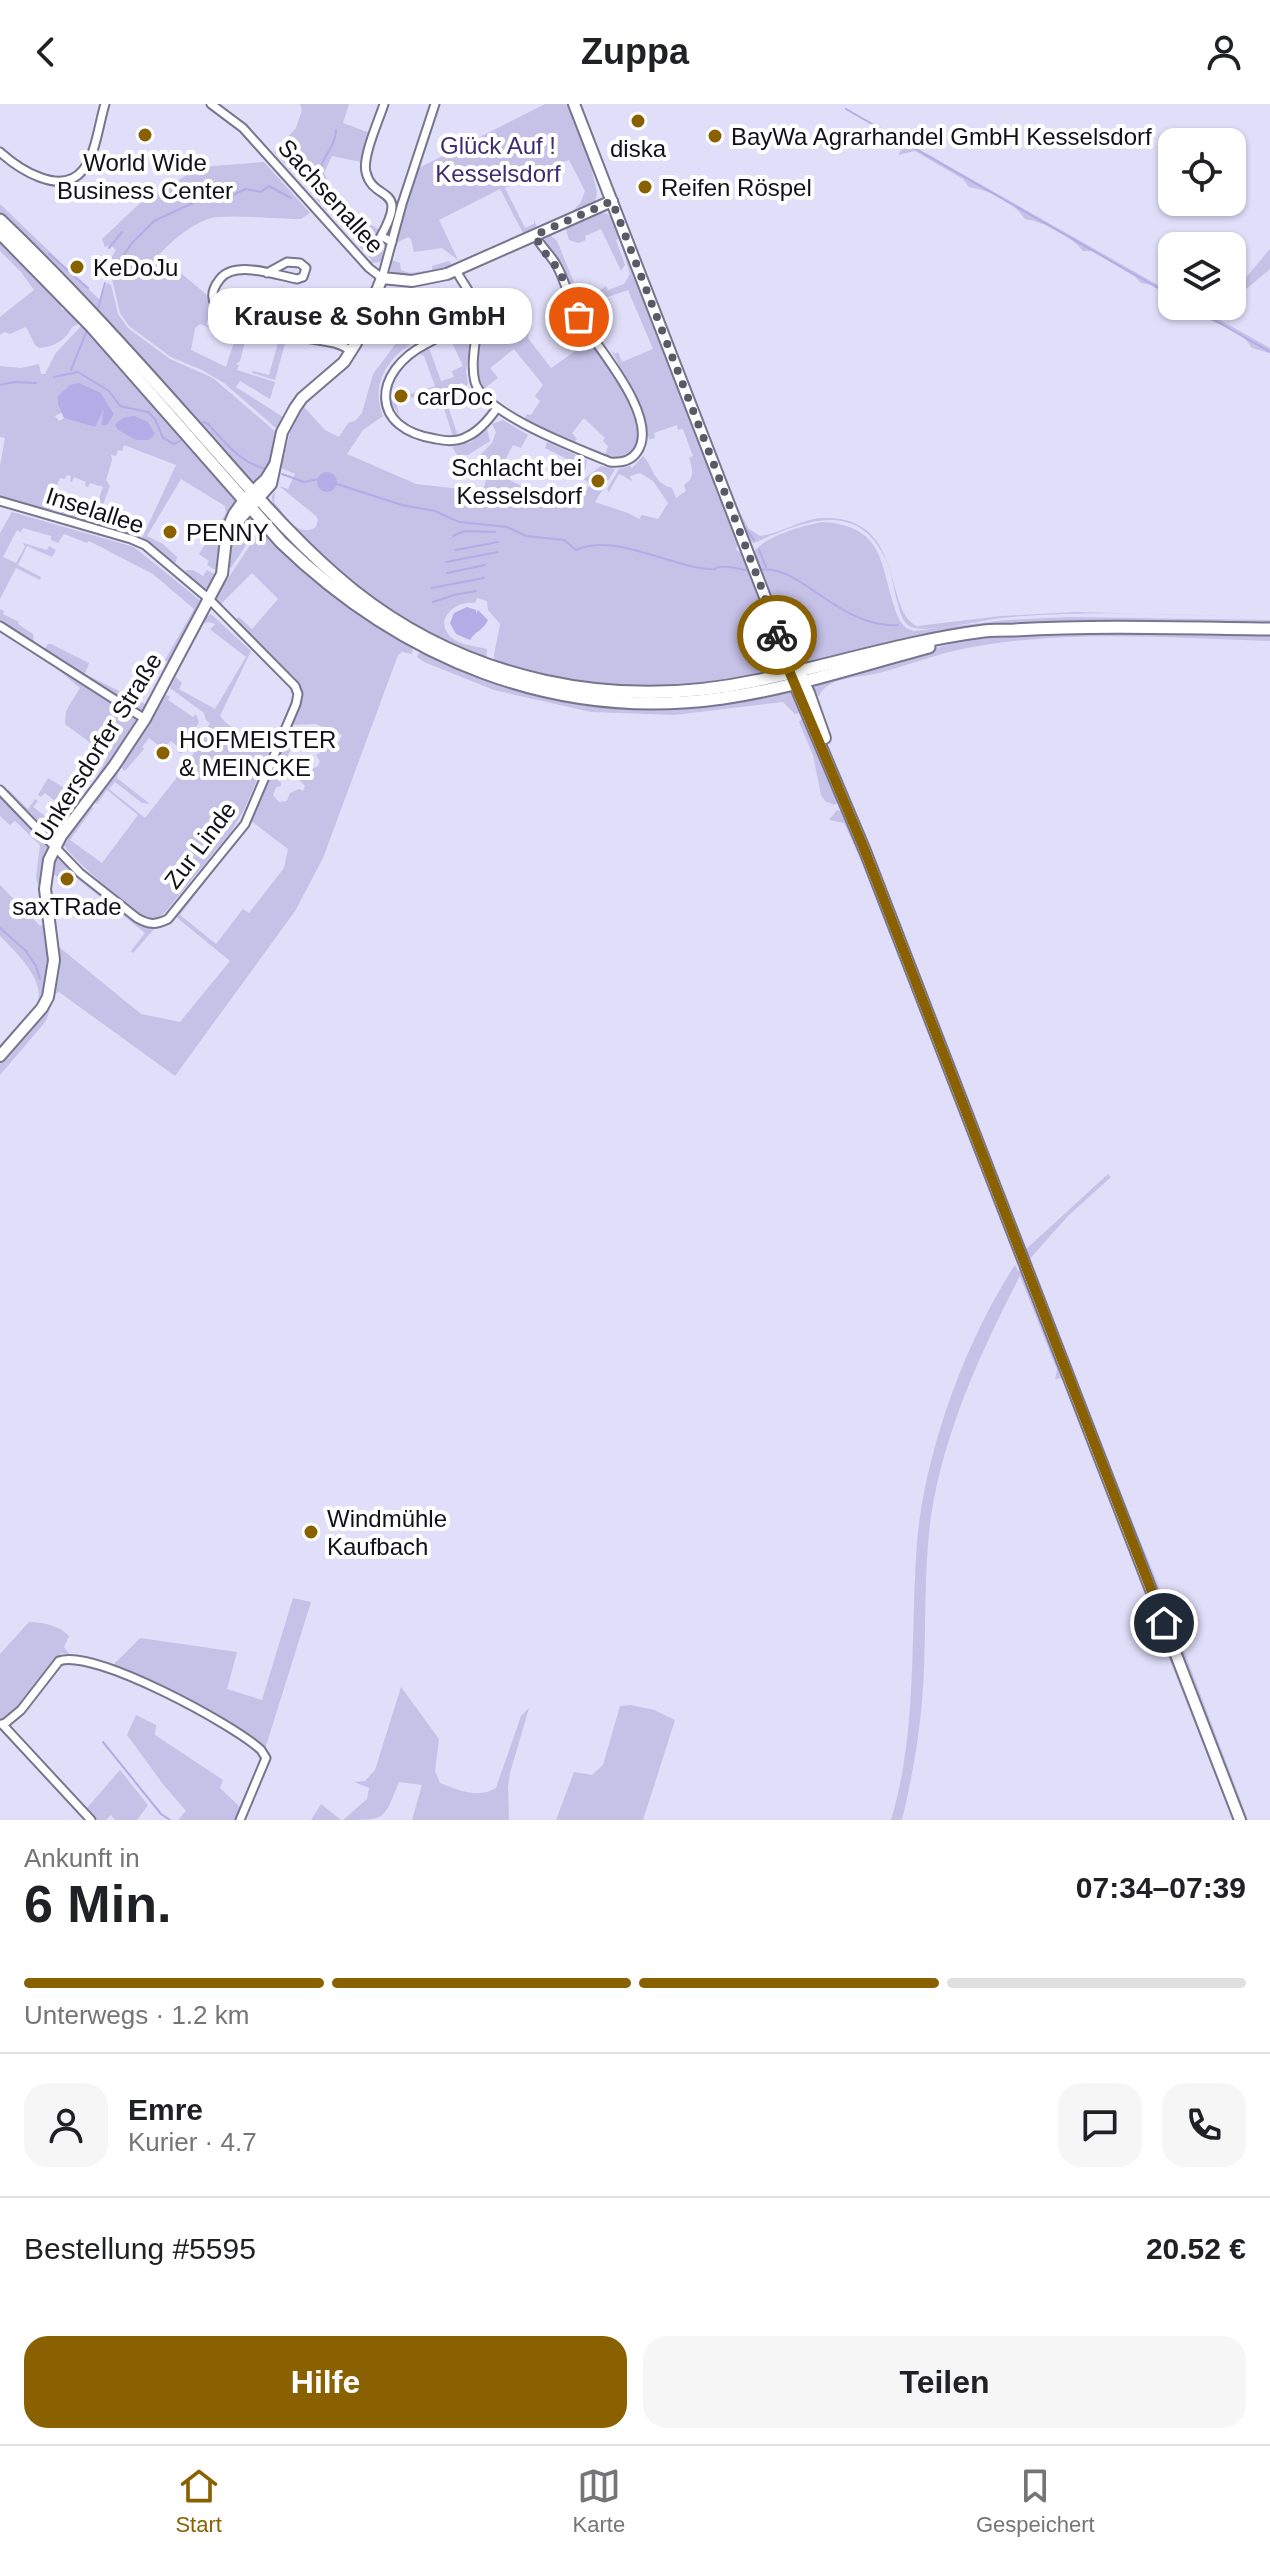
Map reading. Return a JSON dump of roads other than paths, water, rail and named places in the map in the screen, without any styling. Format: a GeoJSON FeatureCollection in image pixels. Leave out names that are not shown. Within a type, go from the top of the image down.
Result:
{"type":"FeatureCollection","features":[{"type":"Feature","properties":{"kind":"main road"},"geometry":{"type":"LineString","coordinates":[[0,220],[252,500],[311,571],[364,612],[420,646],[506,681],[562,695],[647,703],[721,699],[797,677],[1012,630],[1076,626],[1270,629]]}},
{"type":"Feature","properties":{"kind":"main road"},"geometry":{"type":"LineString","coordinates":[[0,233],[83,310]]}},
{"type":"Feature","properties":{"kind":"street"},"geometry":{"type":"LineString","coordinates":[[0,152],[18,167],[37,176],[65,180],[76,176],[89,159],[105,104]]}},
{"type":"Feature","properties":{"kind":"street","name":"Sachsenallee"},"geometry":{"type":"LineString","coordinates":[[211,104],[243,128],[369,268],[392,281],[421,280],[456,270],[612,201]]}},
{"type":"Feature","properties":{"kind":"street"},"geometry":{"type":"LineString","coordinates":[[384,104],[365,167],[369,180],[390,202],[392,218],[381,236],[392,242]]}},
{"type":"Feature","properties":{"kind":"street","name":"Unkersdorfer Straße"},"geometry":{"type":"LineString","coordinates":[[0,1056],[42,1008],[53,977],[54,960],[45,889],[49,860],[145,719],[222,574],[230,523],[252,500],[274,466],[282,432],[302,398],[335,372],[351,351],[382,278],[435,104]]}},
{"type":"Feature","properties":{"kind":"street"},"geometry":{"type":"LineString","coordinates":[[574,104],[1240,1820]]}},
{"type":"Feature","properties":{"kind":"street"},"geometry":{"type":"LineString","coordinates":[[456,270],[475,306],[474,380],[478,389],[497,408],[523,423],[610,462],[625,462],[642,444],[643,429],[622,380],[579,317],[559,270],[535,235]]}},
{"type":"Feature","properties":{"kind":"street"},"geometry":{"type":"LineString","coordinates":[[267,273],[287,262],[300,263],[306,268],[303,277],[297,279],[241,270],[228,272],[219,280],[213,293],[215,305],[237,322],[330,342],[351,351]]}},
{"type":"Feature","properties":{"kind":"street"},"geometry":{"type":"LineString","coordinates":[[477,322],[465,324],[409,353],[399,362],[388,381],[387,407],[396,421],[409,430],[428,438],[449,440],[472,434],[497,408]]}},
{"type":"Feature","properties":{"kind":"street","name":"Inselallee"},"geometry":{"type":"LineString","coordinates":[[0,501],[138,542],[209,599]]}},
{"type":"Feature","properties":{"kind":"street","name":"Zur Linde"},"geometry":{"type":"LineString","coordinates":[[56,847],[80,873],[137,918],[146,923],[159,924],[168,919],[245,824],[298,694],[295,686],[209,599]]}},
{"type":"Feature","properties":{"kind":"street"},"geometry":{"type":"LineString","coordinates":[[0,626],[145,719]]}},
{"type":"Feature","properties":{"kind":"street"},"geometry":{"type":"LineString","coordinates":[[0,790],[56,847]]}},
{"type":"Feature","properties":{"kind":"street"},"geometry":{"type":"LineString","coordinates":[[91,1820],[2,1724],[21,1710],[59,1661],[66,1658],[79,1659],[125,1676],[197,1708],[261,1750],[266,1758],[240,1820]]}},
{"type":"Feature","properties":{"kind":"waterway"},"geometry":{"type":"LineString","coordinates":[[846,109],[1158,288]]}},
{"type":"Feature","properties":{"kind":"waterway"},"geometry":{"type":"LineString","coordinates":[[309,185],[333,144],[336,130]]}},
{"type":"Feature","properties":{"kind":"waterway"},"geometry":{"type":"LineString","coordinates":[[108,278],[132,243],[154,221],[208,196],[226,198],[246,189],[261,192],[269,186],[291,198]]}},
{"type":"Feature","properties":{"kind":"waterway"},"geometry":{"type":"LineString","coordinates":[[109,248],[122,232]]}},
{"type":"Feature","properties":{"kind":"waterway"},"geometry":{"type":"LineString","coordinates":[[49,254],[88,288]]}},
{"type":"Feature","properties":{"kind":"waterway"},"geometry":{"type":"LineString","coordinates":[[97,312],[105,283]]}},
{"type":"Feature","properties":{"kind":"waterway"},"geometry":{"type":"LineString","coordinates":[[1214,320],[1270,352]]}},
{"type":"Feature","properties":{"kind":"waterway"},"geometry":{"type":"LineString","coordinates":[[71,370],[88,328]]}},
{"type":"Feature","properties":{"kind":"waterway"},"geometry":{"type":"LineString","coordinates":[[54,377],[78,372],[109,391],[120,406],[148,412],[155,419],[163,438],[174,444],[180,441]]}},
{"type":"Feature","properties":{"kind":"waterway"},"geometry":{"type":"LineString","coordinates":[[0,385],[36,383]]}},
{"type":"Feature","properties":{"kind":"waterway"},"geometry":{"type":"LineString","coordinates":[[203,422],[241,457],[266,469]]}},
{"type":"Feature","properties":{"kind":"waterway"},"geometry":{"type":"LineString","coordinates":[[282,474],[304,482],[319,479]]}},
{"type":"Feature","properties":{"kind":"waterway"},"geometry":{"type":"LineString","coordinates":[[337,484],[402,505],[435,511],[459,522],[507,527],[526,536],[564,540],[576,550],[607,545],[694,567],[746,570]]}},
{"type":"Feature","properties":{"kind":"waterway"},"geometry":{"type":"LineString","coordinates":[[746,529],[754,540]]}},
{"type":"Feature","properties":{"kind":"waterway"},"geometry":{"type":"LineString","coordinates":[[453,536],[464,531],[495,532]]}},
{"type":"Feature","properties":{"kind":"waterway"},"geometry":{"type":"LineString","coordinates":[[456,550],[498,542]]}},
{"type":"Feature","properties":{"kind":"waterway"},"geometry":{"type":"LineString","coordinates":[[759,550],[766,567]]}},
{"type":"Feature","properties":{"kind":"waterway"},"geometry":{"type":"LineString","coordinates":[[446,562],[498,552]]}},
{"type":"Feature","properties":{"kind":"waterway"},"geometry":{"type":"LineString","coordinates":[[447,573],[485,565]]}},
{"type":"Feature","properties":{"kind":"waterway"},"geometry":{"type":"LineString","coordinates":[[761,570],[790,576],[857,617],[898,625]]}},
{"type":"Feature","properties":{"kind":"waterway"},"geometry":{"type":"LineString","coordinates":[[432,588],[484,578]]}},
{"type":"Feature","properties":{"kind":"waterway"},"geometry":{"type":"LineString","coordinates":[[433,602],[476,591]]}},
{"type":"Feature","properties":{"kind":"waterway"},"geometry":{"type":"LineString","coordinates":[[0,928],[26,951],[40,979]]}},
{"type":"Feature","properties":{"kind":"waterway"},"geometry":{"type":"LineString","coordinates":[[103,1742],[161,1814],[170,1820]]}},
{"type":"Feature","properties":{"kind":"place","name":"diska"},"geometry":{"type":"Point","coordinates":[638,121]}},
{"type":"Feature","properties":{"kind":"place","name":"World Wide Business Center"},"geometry":{"type":"Point","coordinates":[145,135]}},
{"type":"Feature","properties":{"kind":"place","name":"BayWa Agrarhandel GmbH Kesselsdorf"},"geometry":{"type":"Point","coordinates":[715,136]}},
{"type":"Feature","properties":{"kind":"place","name":"Reifen Röspel"},"geometry":{"type":"Point","coordinates":[645,187]}},
{"type":"Feature","properties":{"kind":"place","name":"KeDoJu"},"geometry":{"type":"Point","coordinates":[77,267]}},
{"type":"Feature","properties":{"kind":"place","name":"Krause & Sohn GmbH"},"geometry":{"type":"Point","coordinates":[579,317]}},
{"type":"Feature","properties":{"kind":"place","name":"carDoc"},"geometry":{"type":"Point","coordinates":[401,396]}},
{"type":"Feature","properties":{"kind":"place","name":"Schlacht bei Kesselsdorf"},"geometry":{"type":"Point","coordinates":[598,481]}},
{"type":"Feature","properties":{"kind":"place","name":"PENNY"},"geometry":{"type":"Point","coordinates":[170,532]}},
{"type":"Feature","properties":{"kind":"place","name":"HOFMEISTER & MEINCKE"},"geometry":{"type":"Point","coordinates":[163,753]}},
{"type":"Feature","properties":{"kind":"place","name":"saxTRade"},"geometry":{"type":"Point","coordinates":[67,879]}},
{"type":"Feature","properties":{"kind":"place","name":"Windmühle Kaufbach"},"geometry":{"type":"Point","coordinates":[311,1532]}},
{"type":"Feature","properties":{"kind":"park label","name":"Glück Auf ! Kesselsdorf"},"geometry":{"type":"Point","coordinates":[498,159]}}]}
